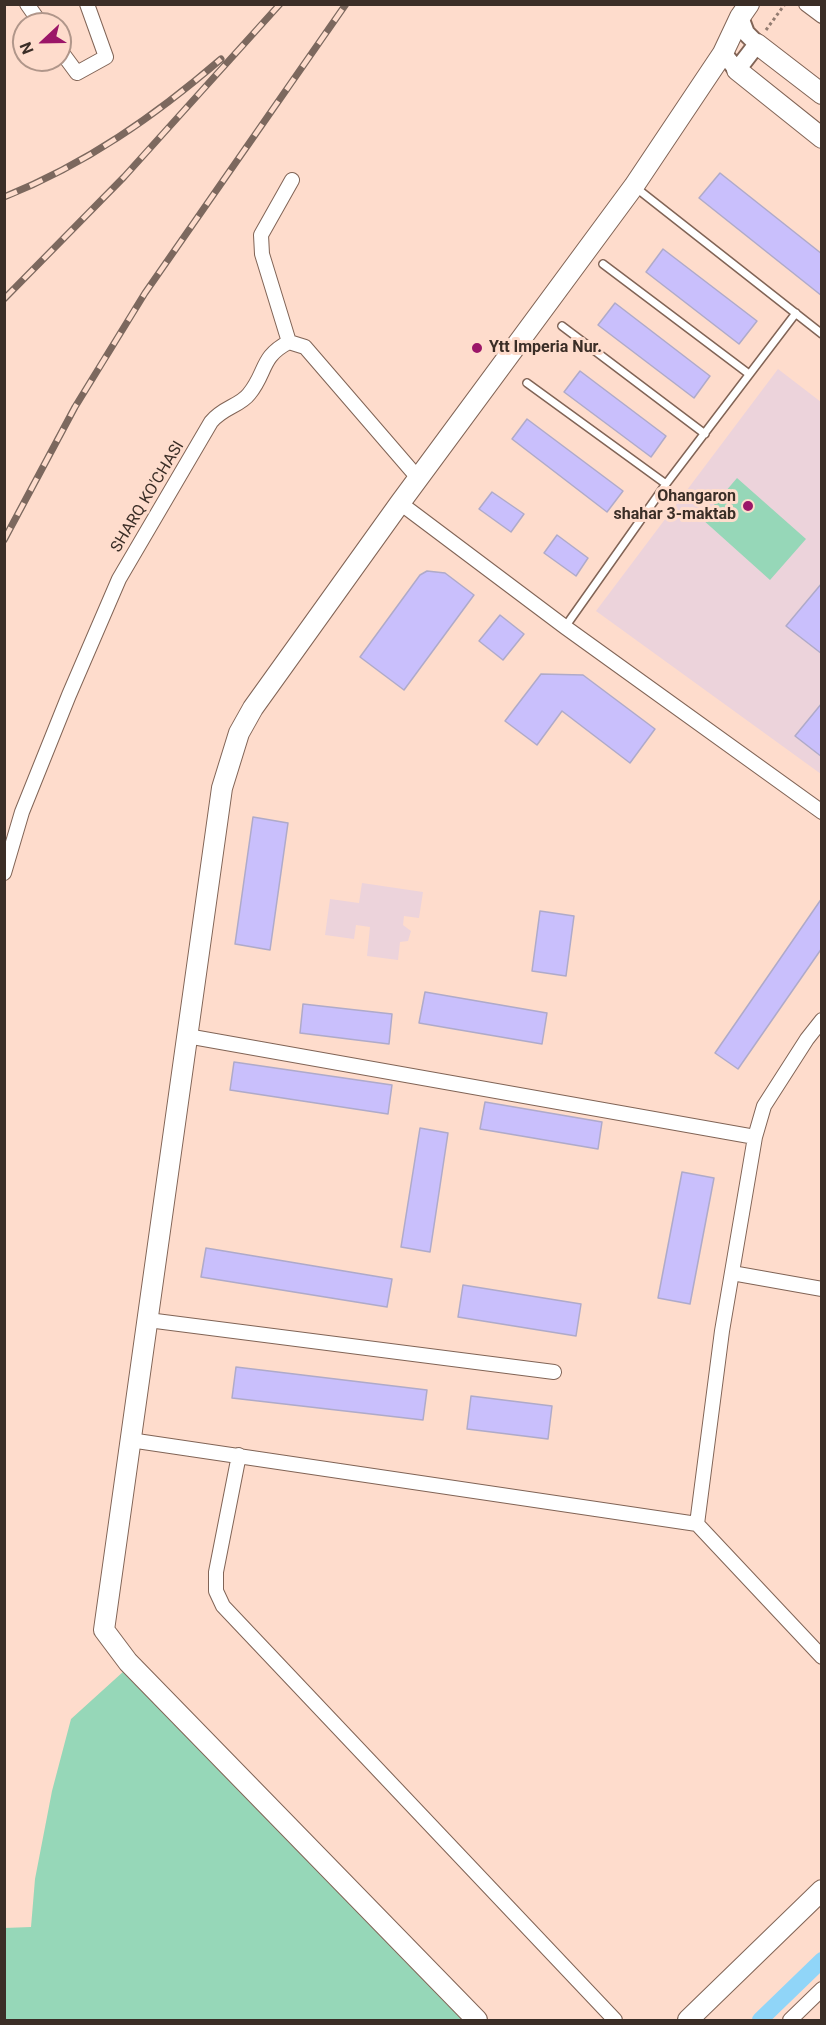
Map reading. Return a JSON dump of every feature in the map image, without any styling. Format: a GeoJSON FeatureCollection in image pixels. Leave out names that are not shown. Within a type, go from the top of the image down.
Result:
{"type":"FeatureCollection","features":[{"type":"Feature","properties":{"kind":"main road"},"geometry":{"type":"LineString","coordinates":[[477,2020],[128,1662],[104,1630],[222,788],[239,733],[253,708],[400,502],[634,186],[723,53],[744,11]]}},
{"type":"Feature","properties":{"kind":"main road"},"geometry":{"type":"LineString","coordinates":[[757,44],[822,94]]}},
{"type":"Feature","properties":{"kind":"main road"},"geometry":{"type":"LineString","coordinates":[[737,70],[822,138]]}},
{"type":"Feature","properties":{"kind":"main road"},"geometry":{"type":"LineString","coordinates":[[688,2020],[822,1890]]}},
{"type":"Feature","properties":{"kind":"street"},"geometry":{"type":"LineString","coordinates":[[72,66],[77,73],[106,57],[87,4]]}},
{"type":"Feature","properties":{"kind":"street"},"geometry":{"type":"LineString","coordinates":[[806,4],[822,16]]}},
{"type":"Feature","properties":{"kind":"street"},"geometry":{"type":"LineString","coordinates":[[723,53],[737,70],[757,44],[746,33],[744,11]]}},
{"type":"Feature","properties":{"kind":"street"},"geometry":{"type":"LineString","coordinates":[[292,180],[261,235],[262,254],[290,342],[304,347],[418,478]]}},
{"type":"Feature","properties":{"kind":"street","name":"SHARQ KO'CHASI"},"geometry":{"type":"LineString","coordinates":[[4,873],[22,812],[118,579],[211,422],[219,413],[251,393],[268,358],[276,349],[290,342]]}},
{"type":"Feature","properties":{"kind":"street"},"geometry":{"type":"LineString","coordinates":[[400,502],[565,627],[822,812]]}},
{"type":"Feature","properties":{"kind":"street"},"geometry":{"type":"LineString","coordinates":[[697,1524],[722,1331],[755,1137],[764,1106],[807,1039],[822,1020]]}},
{"type":"Feature","properties":{"kind":"street"},"geometry":{"type":"LineString","coordinates":[[187,1036],[755,1137]]}},
{"type":"Feature","properties":{"kind":"street"},"geometry":{"type":"LineString","coordinates":[[732,1273],[822,1289]]}},
{"type":"Feature","properties":{"kind":"street"},"geometry":{"type":"LineString","coordinates":[[148,1320],[554,1372]]}},
{"type":"Feature","properties":{"kind":"street"},"geometry":{"type":"LineString","coordinates":[[130,1440],[697,1524],[822,1658]]}},
{"type":"Feature","properties":{"kind":"street"},"geometry":{"type":"LineString","coordinates":[[239,1455],[216,1572],[216,1591],[223,1606],[615,2020]]}},
{"type":"Feature","properties":{"kind":"street"},"geometry":{"type":"LineString","coordinates":[[790,2020],[822,1989]]}},
{"type":"Feature","properties":{"kind":"lane"},"geometry":{"type":"LineString","coordinates":[[634,186],[822,334]]}},
{"type":"Feature","properties":{"kind":"lane"},"geometry":{"type":"LineString","coordinates":[[603,264],[749,374]]}},
{"type":"Feature","properties":{"kind":"lane"},"geometry":{"type":"LineString","coordinates":[[565,627],[666,484],[796,313]]}},
{"type":"Feature","properties":{"kind":"lane"},"geometry":{"type":"LineString","coordinates":[[562,326],[705,434]]}},
{"type":"Feature","properties":{"kind":"lane"},"geometry":{"type":"LineString","coordinates":[[527,382],[666,484]]}},
{"type":"Feature","properties":{"kind":"path"},"geometry":{"type":"LineString","coordinates":[[757,44],[785,4]]}},
{"type":"Feature","properties":{"kind":"shaded area","name":"Ohangaron shahar 3-maktab"},"geometry":{"type":"Polygon","coordinates":[[[778,369],[821,402],[821,774],[596,611],[778,369]]]}},
{"type":"Feature","properties":{"kind":"shaded area"},"geometry":{"type":"Polygon","coordinates":[[[362,883],[423,892],[419,918],[404,916],[403,925],[411,931],[408,941],[400,942],[398,960],[367,956],[370,927],[356,925],[354,939],[325,935],[330,899],[359,903],[362,883]]]}},
{"type":"Feature","properties":{"kind":"green space"},"geometry":{"type":"Polygon","coordinates":[[[737,478],[806,539],[770,580],[702,519],[737,478]]]}},
{"type":"Feature","properties":{"kind":"green space"},"geometry":{"type":"Polygon","coordinates":[[[124,1671],[467,2020],[5,2020],[4,1928],[31,1927],[35,1879],[52,1791],[71,1719],[124,1671]]]}},
{"type":"Feature","properties":{"kind":"building"},"geometry":{"type":"Polygon","coordinates":[[[720,173],[822,254],[822,296],[699,198],[720,173]]]}},
{"type":"Feature","properties":{"kind":"building"},"geometry":{"type":"Polygon","coordinates":[[[663,249],[757,321],[739,344],[646,272],[663,249]]]}},
{"type":"Feature","properties":{"kind":"building"},"geometry":{"type":"Polygon","coordinates":[[[615,303],[710,376],[694,398],[598,325],[615,303]]]}},
{"type":"Feature","properties":{"kind":"building"},"geometry":{"type":"Polygon","coordinates":[[[580,371],[666,436],[651,457],[564,392],[580,371]]]}},
{"type":"Feature","properties":{"kind":"building"},"geometry":{"type":"Polygon","coordinates":[[[527,419],[623,491],[607,512],[512,439],[527,419]]]}},
{"type":"Feature","properties":{"kind":"building"},"geometry":{"type":"Polygon","coordinates":[[[492,492],[524,514],[511,532],[479,509],[492,492]]]}},
{"type":"Feature","properties":{"kind":"building"},"geometry":{"type":"Polygon","coordinates":[[[557,535],[588,558],[576,576],[544,553],[557,535]]]}},
{"type":"Feature","properties":{"kind":"building"},"geometry":{"type":"Polygon","coordinates":[[[427,571],[445,573],[474,595],[404,690],[360,657],[420,575],[427,571]]]}},
{"type":"Feature","properties":{"kind":"building"},"geometry":{"type":"Polygon","coordinates":[[[822,583],[822,654],[786,626],[822,583]]]}},
{"type":"Feature","properties":{"kind":"building"},"geometry":{"type":"Polygon","coordinates":[[[500,615],[524,634],[503,660],[479,641],[500,615]]]}},
{"type":"Feature","properties":{"kind":"building"},"geometry":{"type":"Polygon","coordinates":[[[541,674],[583,675],[655,729],[630,763],[562,711],[537,745],[505,721],[541,674]]]}},
{"type":"Feature","properties":{"kind":"building"},"geometry":{"type":"Polygon","coordinates":[[[822,703],[822,757],[795,736],[822,703]]]}},
{"type":"Feature","properties":{"kind":"building"},"geometry":{"type":"Polygon","coordinates":[[[253,817],[288,823],[270,950],[235,944],[253,817]]]}},
{"type":"Feature","properties":{"kind":"building"},"geometry":{"type":"Polygon","coordinates":[[[822,898],[822,948],[738,1069],[715,1053],[822,898]]]}},
{"type":"Feature","properties":{"kind":"building"},"geometry":{"type":"Polygon","coordinates":[[[540,911],[574,916],[566,976],[532,971],[540,911]]]}},
{"type":"Feature","properties":{"kind":"building"},"geometry":{"type":"Polygon","coordinates":[[[425,992],[547,1013],[542,1044],[419,1023],[425,992]]]}},
{"type":"Feature","properties":{"kind":"building"},"geometry":{"type":"Polygon","coordinates":[[[303,1004],[392,1014],[389,1044],[300,1033],[303,1004]]]}},
{"type":"Feature","properties":{"kind":"building"},"geometry":{"type":"Polygon","coordinates":[[[234,1062],[392,1085],[388,1114],[230,1090],[234,1062]]]}},
{"type":"Feature","properties":{"kind":"building"},"geometry":{"type":"Polygon","coordinates":[[[485,1102],[602,1122],[598,1149],[480,1129],[485,1102]]]}},
{"type":"Feature","properties":{"kind":"building"},"geometry":{"type":"Polygon","coordinates":[[[420,1128],[448,1133],[430,1252],[401,1247],[420,1128]]]}},
{"type":"Feature","properties":{"kind":"building"},"geometry":{"type":"Polygon","coordinates":[[[682,1172],[714,1178],[690,1304],[658,1298],[682,1172]]]}},
{"type":"Feature","properties":{"kind":"building"},"geometry":{"type":"Polygon","coordinates":[[[206,1248],[392,1279],[387,1307],[201,1277],[206,1248]]]}},
{"type":"Feature","properties":{"kind":"building"},"geometry":{"type":"Polygon","coordinates":[[[463,1285],[581,1304],[576,1336],[458,1317],[463,1285]]]}},
{"type":"Feature","properties":{"kind":"building"},"geometry":{"type":"Polygon","coordinates":[[[236,1367],[427,1390],[423,1420],[232,1398],[236,1367]]]}},
{"type":"Feature","properties":{"kind":"building"},"geometry":{"type":"Polygon","coordinates":[[[471,1396],[552,1406],[548,1439],[467,1429],[471,1396]]]}},
{"type":"Feature","properties":{"kind":"waterway"},"geometry":{"type":"LineString","coordinates":[[760,2020],[822,1960]]}},
{"type":"Feature","properties":{"kind":"railway"},"geometry":{"type":"LineString","coordinates":[[4,299],[124,177],[280,4]]}},
{"type":"Feature","properties":{"kind":"railway"},"geometry":{"type":"LineString","coordinates":[[4,540],[75,407],[145,293],[346,4]]}},
{"type":"Feature","properties":{"kind":"railway"},"geometry":{"type":"LineString","coordinates":[[4,197],[63,170],[118,137],[171,100],[221,59]]}},
{"type":"Feature","properties":{"kind":"place","name":"Ytt Imperia Nur."},"geometry":{"type":"Point","coordinates":[477,348]}},
{"type":"Feature","properties":{"kind":"place","name":"Ohangaron shahar 3-maktab"},"geometry":{"type":"Point","coordinates":[748,506]}}]}
